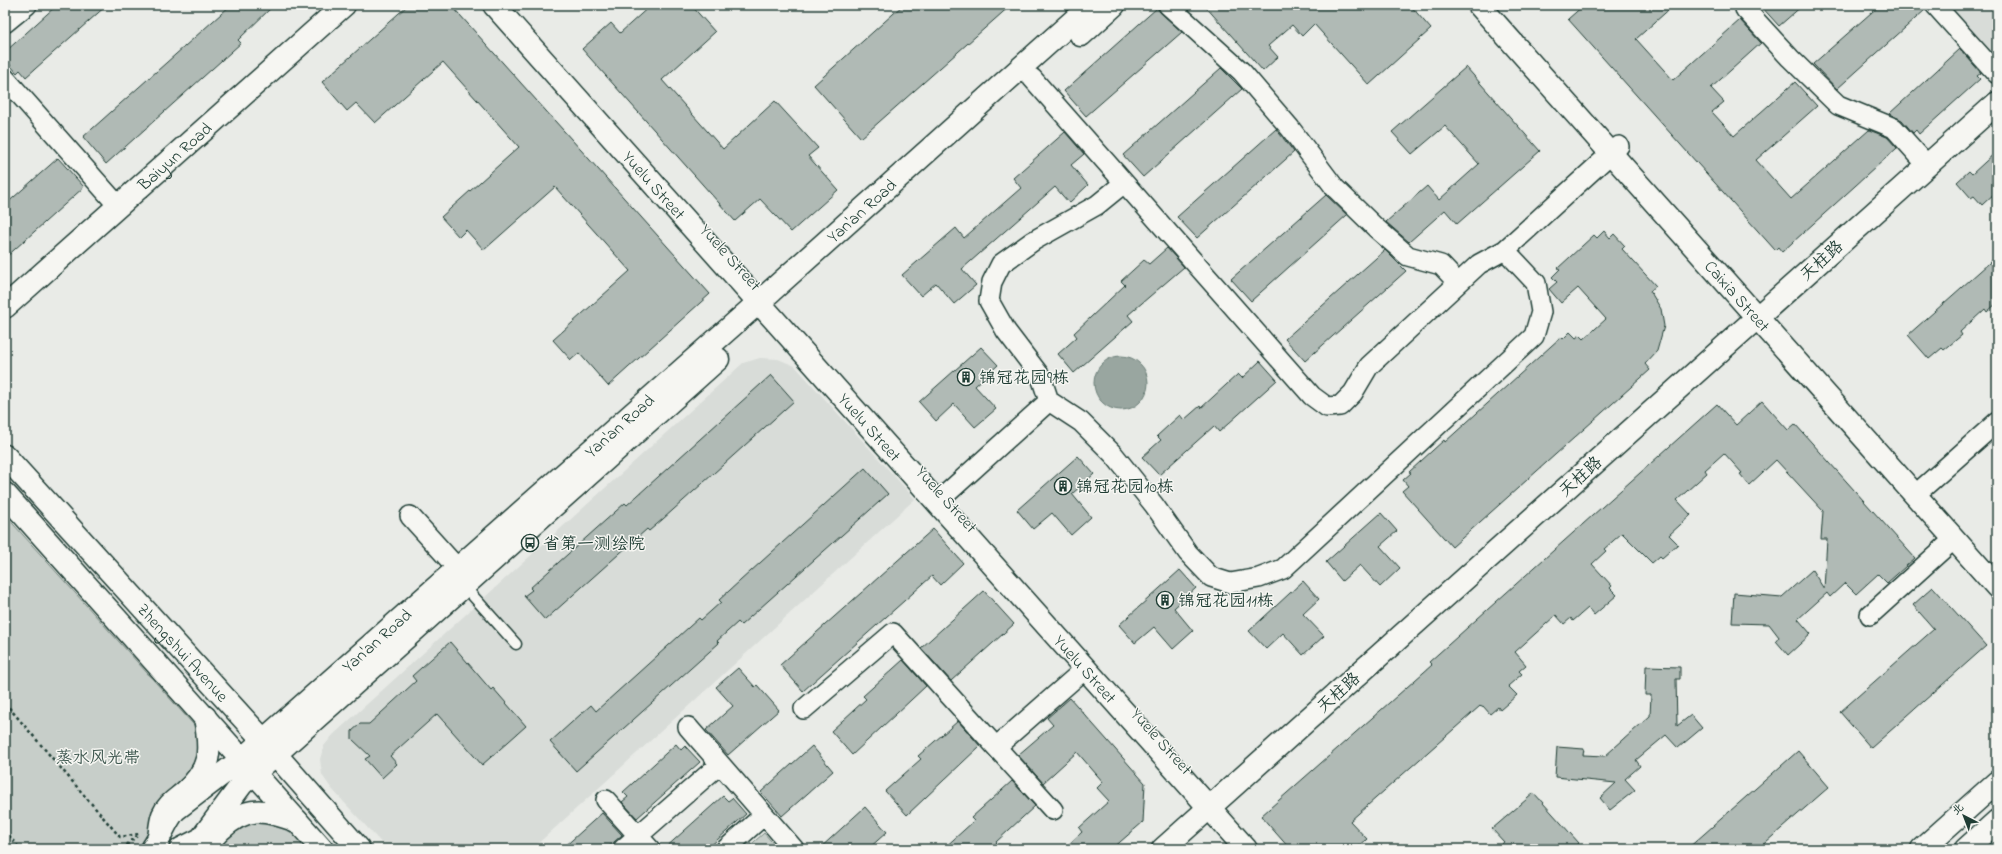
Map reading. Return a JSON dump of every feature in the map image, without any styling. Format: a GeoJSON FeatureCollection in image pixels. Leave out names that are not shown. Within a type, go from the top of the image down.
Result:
{"type":"FeatureCollection","features":[{"type":"Feature","properties":{"kind":"main road","name":"Baiyun Road"},"geometry":{"type":"LineString","coordinates":[[5,294],[333,5]]}},
{"type":"Feature","properties":{"kind":"main road","name":"Baiyun Road"},"geometry":{"type":"LineString","coordinates":[[5,307],[344,5]]}},
{"type":"Feature","properties":{"kind":"main road","name":"Yuelu Street"},"geometry":{"type":"LineString","coordinates":[[494,5],[768,305],[1085,668],[1213,804],[1246,849]]}},
{"type":"Feature","properties":{"kind":"main road","name":"Yuele Street"},"geometry":{"type":"LineString","coordinates":[[507,5],[768,305],[944,496],[1213,804],[1259,849]]}},
{"type":"Feature","properties":{"kind":"main road","name":"Yan'an Road"},"geometry":{"type":"LineString","coordinates":[[768,305],[1091,5]]}},
{"type":"Feature","properties":{"kind":"main road","name":"Yan'an Road"},"geometry":{"type":"LineString","coordinates":[[150,841],[175,810],[248,766],[270,747],[768,305],[1032,78],[1114,5]]}},
{"type":"Feature","properties":{"kind":"main road","name":"Caixia Street"},"geometry":{"type":"LineString","coordinates":[[1479,5],[1615,150],[1761,313],[1997,587]]}},
{"type":"Feature","properties":{"kind":"main road","name":"Caixia Street"},"geometry":{"type":"LineString","coordinates":[[1494,5],[1615,150]]}},
{"type":"Feature","properties":{"kind":"main road","name":"天柱路"},"geometry":{"type":"LineString","coordinates":[[1163,849],[1997,103]]}},
{"type":"Feature","properties":{"kind":"main road","name":"Caixia Street"},"geometry":{"type":"LineString","coordinates":[[1761,313],[1924,487],[1997,569]]}},
{"type":"Feature","properties":{"kind":"main road","name":"Zhengshui Avenue"},"geometry":{"type":"LineString","coordinates":[[5,456],[270,747],[359,849]]}},
{"type":"Feature","properties":{"kind":"main road","name":"Zhengshui Avenue"},"geometry":{"type":"LineString","coordinates":[[5,494],[322,849]]}},
{"type":"Feature","properties":{"kind":"main road"},"geometry":{"type":"LineString","coordinates":[[150,841],[163,815],[170,805],[186,792],[201,774],[208,760],[210,743],[204,717]]}},
{"type":"Feature","properties":{"kind":"main road","name":"Yan'an Road"},"geometry":{"type":"LineString","coordinates":[[181,849],[201,839],[242,784],[248,766]]}},
{"type":"Feature","properties":{"kind":"main road"},"geometry":{"type":"LineString","coordinates":[[1922,849],[1997,782]]}},
{"type":"Feature","properties":{"kind":"main road"},"geometry":{"type":"LineString","coordinates":[[199,849],[205,846],[230,821],[242,814],[257,810],[275,813],[298,822]]}},
{"type":"Feature","properties":{"kind":"main road"},"geometry":{"type":"LineString","coordinates":[[1966,849],[1997,821]]}},
{"type":"Feature","properties":{"kind":"street"},"geometry":{"type":"LineString","coordinates":[[5,23],[27,5]]}},
{"type":"Feature","properties":{"kind":"street"},"geometry":{"type":"LineString","coordinates":[[1168,5],[1242,72],[1290,128],[1335,188],[1376,228],[1408,256],[1442,265],[1458,284]]}},
{"type":"Feature","properties":{"kind":"street"},"geometry":{"type":"LineString","coordinates":[[1935,5],[1997,74]]}},
{"type":"Feature","properties":{"kind":"street"},"geometry":{"type":"LineString","coordinates":[[1745,9],[1790,58],[1838,105],[1894,128],[1927,165]]}},
{"type":"Feature","properties":{"kind":"street"},"geometry":{"type":"LineString","coordinates":[[5,78],[113,200]]}},
{"type":"Feature","properties":{"kind":"street"},"geometry":{"type":"LineString","coordinates":[[1032,78],[1312,396],[1327,407],[1340,406],[1353,393],[1369,366],[1479,264],[1505,250],[1615,150]]}},
{"type":"Feature","properties":{"kind":"street"},"geometry":{"type":"LineString","coordinates":[[1124,183],[1097,205],[1033,241],[1001,264],[992,282],[989,301],[1006,331],[1041,377],[1049,401],[1081,422],[1114,455],[1154,504],[1188,553],[1210,577],[1230,583],[1259,578],[1283,569],[1534,336],[1540,312],[1536,283],[1505,250]]}},
{"type":"Feature","properties":{"kind":"street"},"geometry":{"type":"LineString","coordinates":[[944,496],[1049,401]]}},
{"type":"Feature","properties":{"kind":"street"},"geometry":{"type":"LineString","coordinates":[[1924,487],[1997,422]]}},
{"type":"Feature","properties":{"kind":"street"},"geometry":{"type":"LineString","coordinates":[[410,516],[461,577]]}},
{"type":"Feature","properties":{"kind":"street"},"geometry":{"type":"LineString","coordinates":[[1870,615],[1954,538]]}},
{"type":"Feature","properties":{"kind":"street"},"geometry":{"type":"LineString","coordinates":[[804,709],[893,634],[1053,810]]}},
{"type":"Feature","properties":{"kind":"street"},"geometry":{"type":"LineString","coordinates":[[996,747],[1085,668]]}},
{"type":"Feature","properties":{"kind":"street"},"geometry":{"type":"LineString","coordinates":[[688,727],[794,849]]}},
{"type":"Feature","properties":{"kind":"street"},"geometry":{"type":"LineString","coordinates":[[622,849],[644,842],[720,764]]}},
{"type":"Feature","properties":{"kind":"street"},"geometry":{"type":"LineString","coordinates":[[606,800],[644,842]]}},
{"type":"Feature","properties":{"kind":"street"},"geometry":{"type":"LineString","coordinates":[[726,849],[764,815]]}},
{"type":"Feature","properties":{"kind":"lane"},"geometry":{"type":"LineString","coordinates":[[461,577],[516,644]]}},
{"type":"Feature","properties":{"kind":"path"},"geometry":{"type":"LineString","coordinates":[[5,703],[120,837],[150,841]]}},
{"type":"Feature","properties":{"kind":"path"},"geometry":{"type":"LineString","coordinates":[[5,831],[20,849]]}},
{"type":"Feature","properties":{"kind":"shaded area"},"geometry":{"type":"Polygon","coordinates":[[[1945,5],[1997,5],[1997,63],[1945,5]]]}},
{"type":"Feature","properties":{"kind":"shaded area"},"geometry":{"type":"Polygon","coordinates":[[[1121,356],[1131,358],[1140,364],[1146,373],[1148,383],[1146,393],[1140,402],[1131,408],[1121,410],[1111,408],[1102,402],[1096,393],[1094,383],[1096,373],[1102,364],[1111,358],[1121,356]]]}},
{"type":"Feature","properties":{"kind":"shaded area"},"geometry":{"type":"Polygon","coordinates":[[[760,358],[778,359],[795,366],[915,499],[532,849],[387,849],[331,788],[322,775],[320,759],[324,746],[333,735],[743,363],[760,358]]]}},
{"type":"Feature","properties":{"kind":"green space","name":"蒸水风光带"},"geometry":{"type":"Polygon","coordinates":[[[5,515],[210,743],[159,840],[167,849],[5,849],[5,515]]]}},
{"type":"Feature","properties":{"kind":"green space"},"geometry":{"type":"Polygon","coordinates":[[[275,813],[307,849],[182,849],[275,813]]]}},
{"type":"Feature","properties":{"kind":"green space"},"geometry":{"type":"Polygon","coordinates":[[[764,833],[778,849],[746,849],[764,833]]]}},
{"type":"Feature","properties":{"kind":"building"},"geometry":{"type":"Polygon","coordinates":[[[57,5],[107,5],[26,77],[20,70],[17,73],[5,59],[5,52],[57,5]]]}},
{"type":"Feature","properties":{"kind":"building"},"geometry":{"type":"Polygon","coordinates":[[[231,5],[274,5],[238,40],[241,43],[106,164],[83,137],[231,5]]]}},
{"type":"Feature","properties":{"kind":"building"},"geometry":{"type":"Polygon","coordinates":[[[408,5],[451,5],[710,294],[608,386],[579,353],[571,360],[553,340],[630,271],[555,187],[484,250],[466,230],[459,237],[441,217],[519,147],[443,62],[375,123],[356,103],[347,111],[322,82],[408,5]]]}},
{"type":"Feature","properties":{"kind":"building"},"geometry":{"type":"Polygon","coordinates":[[[651,5],[691,5],[715,32],[662,80],[723,149],[775,101],[818,148],[808,156],[838,190],[791,232],[760,199],[735,221],[582,49],[611,23],[620,33],[651,5]]]}},
{"type":"Feature","properties":{"kind":"building"},"geometry":{"type":"Polygon","coordinates":[[[903,5],[1011,5],[861,138],[814,85],[903,5]]]}},
{"type":"Feature","properties":{"kind":"building"},"geometry":{"type":"Polygon","coordinates":[[[1204,5],[1410,5],[1431,29],[1369,85],[1314,24],[1302,36],[1292,25],[1268,46],[1278,57],[1263,71],[1204,5]]]}},
{"type":"Feature","properties":{"kind":"building"},"geometry":{"type":"Polygon","coordinates":[[[1584,5],[1674,5],[1636,39],[1673,80],[1740,20],[1761,43],[1711,88],[1724,102],[1712,112],[1734,136],[1795,82],[1817,106],[1756,160],[1791,199],[1869,130],[1887,137],[1897,148],[1782,252],[1778,247],[1775,250],[1568,19],[1584,5]]]}},
{"type":"Feature","properties":{"kind":"building"},"geometry":{"type":"Polygon","coordinates":[[[1760,5],[1803,5],[1779,26],[1760,5]]]}},
{"type":"Feature","properties":{"kind":"building"},"geometry":{"type":"Polygon","coordinates":[[[1880,5],[1924,5],[1925,10],[1837,89],[1813,64],[1880,5]]]}},
{"type":"Feature","properties":{"kind":"building"},"geometry":{"type":"Polygon","coordinates":[[[1157,8],[1182,32],[1086,116],[1064,91],[1157,8]]]}},
{"type":"Feature","properties":{"kind":"building"},"geometry":{"type":"Polygon","coordinates":[[[1960,49],[1981,73],[1977,76],[1980,79],[1919,134],[1916,130],[1913,133],[1902,120],[1889,114],[1960,49]]]}},
{"type":"Feature","properties":{"kind":"building"},"geometry":{"type":"Polygon","coordinates":[[[1466,67],[1540,151],[1457,224],[1445,210],[1409,242],[1386,222],[1427,186],[1439,200],[1479,164],[1445,126],[1412,154],[1392,132],[1466,67]]]}},
{"type":"Feature","properties":{"kind":"building"},"geometry":{"type":"Polygon","coordinates":[[[1221,68],[1242,89],[1143,177],[1123,155],[1221,68]]]}},
{"type":"Feature","properties":{"kind":"building"},"geometry":{"type":"Polygon","coordinates":[[[1276,129],[1294,152],[1197,238],[1177,217],[1276,129]]]}},
{"type":"Feature","properties":{"kind":"building"},"geometry":{"type":"Polygon","coordinates":[[[1065,132],[1084,154],[1071,165],[1088,185],[1069,203],[1055,187],[962,269],[976,285],[954,304],[936,283],[921,296],[902,275],[956,228],[964,238],[1021,188],[1013,178],[1065,132]]]}},
{"type":"Feature","properties":{"kind":"building"},"geometry":{"type":"Polygon","coordinates":[[[1997,151],[1997,191],[1982,205],[1974,196],[1971,198],[1957,182],[1969,171],[1972,174],[1997,151]]]}},
{"type":"Feature","properties":{"kind":"building"},"geometry":{"type":"Polygon","coordinates":[[[58,158],[84,187],[5,258],[5,205],[58,158]]]}},
{"type":"Feature","properties":{"kind":"building"},"geometry":{"type":"Polygon","coordinates":[[[1326,195],[1347,215],[1251,301],[1231,279],[1326,195]]]}},
{"type":"Feature","properties":{"kind":"building"},"geometry":{"type":"Polygon","coordinates":[[[1604,231],[1610,238],[1614,234],[1625,246],[1622,249],[1656,286],[1650,291],[1661,309],[1664,326],[1657,351],[1645,364],[1650,370],[1452,547],[1402,491],[1408,486],[1403,480],[1411,473],[1409,472],[1444,440],[1445,442],[1561,337],[1563,339],[1570,332],[1576,338],[1580,335],[1584,339],[1606,319],[1578,288],[1561,303],[1549,289],[1557,282],[1552,277],[1560,269],[1558,268],[1594,235],[1597,238],[1604,231]]]}},
{"type":"Feature","properties":{"kind":"building"},"geometry":{"type":"Polygon","coordinates":[[[1167,248],[1184,267],[1128,315],[1133,321],[1074,373],[1058,354],[1077,337],[1074,333],[1125,285],[1121,281],[1144,260],[1149,264],[1167,248]]]}},
{"type":"Feature","properties":{"kind":"building"},"geometry":{"type":"Polygon","coordinates":[[[1385,250],[1406,271],[1305,361],[1285,339],[1385,250]]]}},
{"type":"Feature","properties":{"kind":"building"},"geometry":{"type":"Polygon","coordinates":[[[1997,256],[1997,303],[1987,312],[1985,309],[1960,332],[1962,335],[1944,350],[1942,348],[1929,359],[1908,335],[1997,256]]]}},
{"type":"Feature","properties":{"kind":"building","name":"锦冠花园9栋"},"geometry":{"type":"Polygon","coordinates":[[[981,347],[998,365],[975,386],[996,409],[975,427],[954,404],[936,421],[919,402],[981,347]]]}},
{"type":"Feature","properties":{"kind":"building"},"geometry":{"type":"Polygon","coordinates":[[[1260,361],[1277,380],[1219,432],[1214,426],[1159,475],[1142,457],[1161,440],[1157,436],[1180,415],[1184,420],[1200,406],[1201,408],[1238,374],[1242,378],[1260,361]]]}},
{"type":"Feature","properties":{"kind":"building"},"geometry":{"type":"Polygon","coordinates":[[[771,375],[794,401],[663,519],[649,531],[647,529],[545,620],[524,596],[532,590],[530,588],[625,503],[627,505],[771,375]]]}},
{"type":"Feature","properties":{"kind":"building"},"geometry":{"type":"Polygon","coordinates":[[[1762,401],[1788,430],[1795,424],[1915,558],[1887,583],[1878,574],[1856,594],[1845,583],[1830,597],[1827,593],[1798,619],[1811,634],[1788,655],[1776,641],[1779,637],[1769,624],[1732,623],[1734,593],[1782,597],[1812,570],[1824,589],[1827,539],[1821,539],[1823,511],[1776,460],[1749,485],[1740,474],[1742,473],[1724,453],[1705,470],[1707,473],[1677,500],[1691,515],[1669,535],[1678,544],[1662,558],[1660,556],[1652,563],[1622,533],[1604,549],[1606,551],[1592,564],[1612,586],[1610,588],[1617,595],[1594,615],[1588,608],[1573,621],[1571,618],[1564,624],[1556,615],[1515,652],[1526,665],[1519,671],[1522,674],[1508,686],[1517,695],[1500,710],[1498,707],[1490,714],[1483,706],[1480,706],[1350,821],[1367,839],[1356,849],[1290,849],[1261,816],[1432,665],[1429,662],[1717,404],[1736,425],[1762,401]]]}},
{"type":"Feature","properties":{"kind":"building","name":"锦冠花园10栋"},"geometry":{"type":"Polygon","coordinates":[[[1078,456],[1094,474],[1072,494],[1091,517],[1071,535],[1052,513],[1033,529],[1017,510],[1078,456]]]}},
{"type":"Feature","properties":{"kind":"building"},"geometry":{"type":"Polygon","coordinates":[[[865,468],[888,494],[741,625],[738,622],[717,641],[719,643],[576,771],[550,742],[591,705],[596,711],[699,618],[701,620],[721,602],[719,600],[865,468]]]}},
{"type":"Feature","properties":{"kind":"building"},"geometry":{"type":"Polygon","coordinates":[[[1381,513],[1397,531],[1380,546],[1400,568],[1380,587],[1360,565],[1342,581],[1326,562],[1381,513]]]}},
{"type":"Feature","properties":{"kind":"building"},"geometry":{"type":"Polygon","coordinates":[[[933,529],[963,563],[940,585],[932,576],[803,691],[780,665],[933,529]]]}},
{"type":"Feature","properties":{"kind":"building","name":"锦冠花园11栋"},"geometry":{"type":"Polygon","coordinates":[[[1180,570],[1196,588],[1174,608],[1193,631],[1173,649],[1154,627],[1135,643],[1119,625],[1180,570]]]}},
{"type":"Feature","properties":{"kind":"building"},"geometry":{"type":"Polygon","coordinates":[[[1303,581],[1319,599],[1303,614],[1324,636],[1303,655],[1283,633],[1266,649],[1249,631],[1303,581]]]}},
{"type":"Feature","properties":{"kind":"building"},"geometry":{"type":"Polygon","coordinates":[[[1933,587],[1986,646],[1871,748],[1840,712],[1934,629],[1913,605],[1933,587]]]}},
{"type":"Feature","properties":{"kind":"building"},"geometry":{"type":"Polygon","coordinates":[[[984,591],[1014,624],[951,681],[921,648],[984,591]]]}},
{"type":"Feature","properties":{"kind":"building"},"geometry":{"type":"Polygon","coordinates":[[[450,642],[491,690],[493,688],[526,726],[482,765],[437,714],[390,756],[397,764],[382,778],[365,759],[370,756],[352,739],[352,731],[360,724],[369,724],[416,681],[412,676],[450,642]]]}},
{"type":"Feature","properties":{"kind":"building"},"geometry":{"type":"Polygon","coordinates":[[[903,660],[926,686],[852,755],[831,731],[866,699],[863,696],[903,660]]]}},
{"type":"Feature","properties":{"kind":"building"},"geometry":{"type":"Polygon","coordinates":[[[1646,666],[1680,667],[1680,679],[1676,679],[1677,726],[1691,715],[1702,728],[1678,748],[1666,735],[1636,760],[1640,766],[1625,779],[1635,790],[1610,810],[1600,798],[1616,783],[1555,777],[1557,747],[1584,749],[1583,755],[1605,756],[1650,716],[1651,695],[1645,695],[1646,666]]]}},
{"type":"Feature","properties":{"kind":"building"},"geometry":{"type":"Polygon","coordinates":[[[738,668],[755,687],[757,685],[779,710],[728,755],[706,730],[733,706],[716,687],[738,668]]]}},
{"type":"Feature","properties":{"kind":"building"},"geometry":{"type":"Polygon","coordinates":[[[1070,698],[1145,783],[1143,822],[1112,849],[1064,849],[1082,832],[1079,828],[1109,801],[1097,788],[1103,782],[1077,752],[1043,783],[1018,755],[1053,725],[1047,718],[1070,698]]]}},
{"type":"Feature","properties":{"kind":"building"},"geometry":{"type":"Polygon","coordinates":[[[958,721],[980,746],[907,815],[885,791],[921,759],[918,756],[958,721]]]}},
{"type":"Feature","properties":{"kind":"building"},"geometry":{"type":"Polygon","coordinates":[[[676,744],[681,750],[685,746],[700,762],[637,818],[622,802],[628,797],[623,792],[676,744]]]}},
{"type":"Feature","properties":{"kind":"building"},"geometry":{"type":"Polygon","coordinates":[[[812,746],[833,771],[782,816],[761,792],[812,746]]]}},
{"type":"Feature","properties":{"kind":"building"},"geometry":{"type":"Polygon","coordinates":[[[1798,751],[1829,787],[1758,849],[1687,849],[1798,751]]]}},
{"type":"Feature","properties":{"kind":"building"},"geometry":{"type":"Polygon","coordinates":[[[1012,781],[1035,806],[996,842],[997,843],[991,849],[943,849],[974,821],[971,818],[1012,781]]]}},
{"type":"Feature","properties":{"kind":"building"},"geometry":{"type":"Polygon","coordinates":[[[1534,793],[1579,843],[1572,849],[1496,849],[1504,842],[1492,829],[1534,793]]]}},
{"type":"Feature","properties":{"kind":"building"},"geometry":{"type":"Polygon","coordinates":[[[723,796],[728,801],[732,798],[746,814],[707,849],[664,849],[723,796]]]}},
{"type":"Feature","properties":{"kind":"building"},"geometry":{"type":"Polygon","coordinates":[[[865,807],[887,832],[868,849],[819,849],[865,807]]]}},
{"type":"Feature","properties":{"kind":"building"},"geometry":{"type":"Polygon","coordinates":[[[602,813],[622,835],[606,849],[562,849],[602,813]]]}},
{"type":"Feature","properties":{"kind":"place","name":"锦冠花园9栋"},"geometry":{"type":"Point","coordinates":[966,377]}},
{"type":"Feature","properties":{"kind":"place","name":"锦冠花园10栋"},"geometry":{"type":"Point","coordinates":[1063,486]}},
{"type":"Feature","properties":{"kind":"place","name":"省第一测绘院"},"geometry":{"type":"Point","coordinates":[530,543]}},
{"type":"Feature","properties":{"kind":"place","name":"锦冠花园11栋"},"geometry":{"type":"Point","coordinates":[1165,600]}}]}
